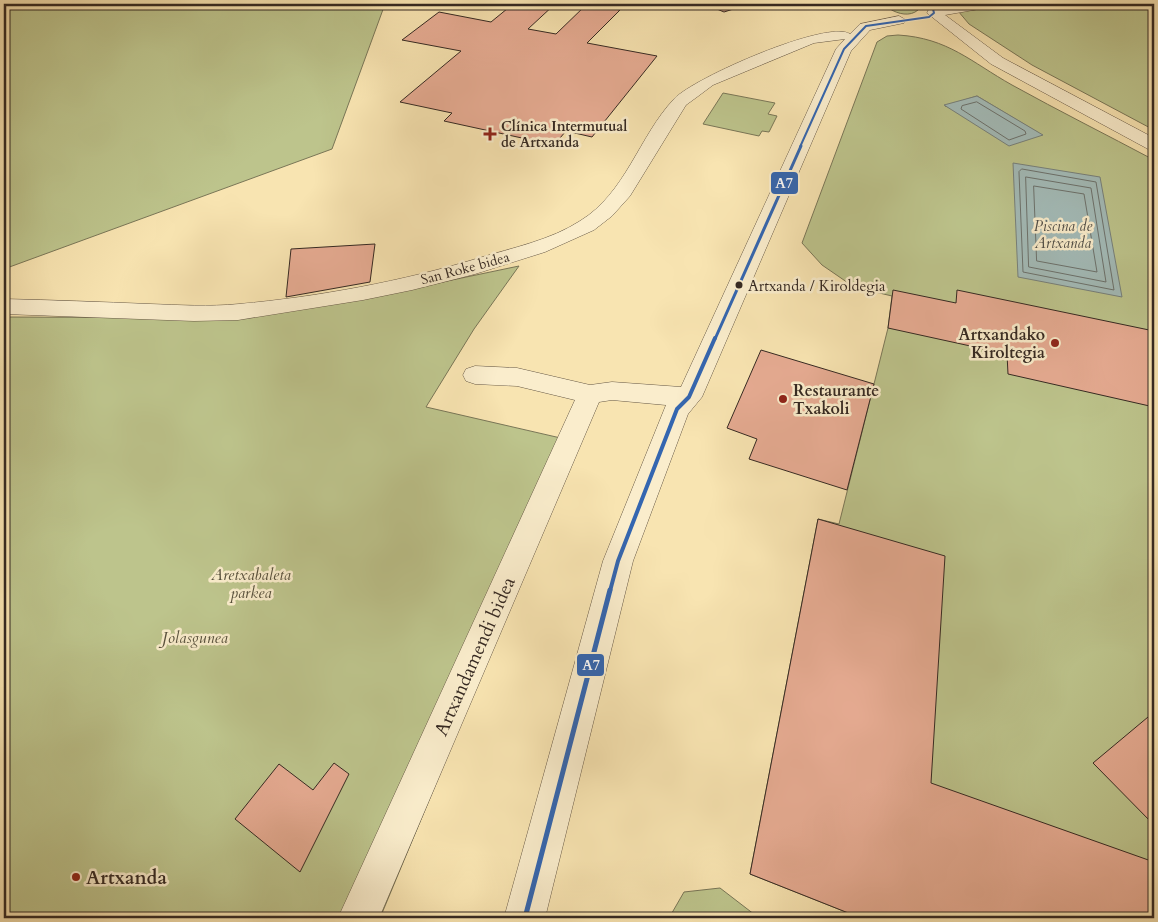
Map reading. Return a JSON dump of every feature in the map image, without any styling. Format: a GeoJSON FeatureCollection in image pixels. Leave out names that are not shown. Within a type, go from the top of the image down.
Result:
{"type":"FeatureCollection","features":[{"type":"Feature","properties":{"kind":"street"},"geometry":{"type":"LineString","coordinates":[[932,8],[985,4]]}},
{"type":"Feature","properties":{"kind":"street"},"geometry":{"type":"LineString","coordinates":[[844,42],[864,27],[904,20],[926,19],[932,8]]}},
{"type":"Feature","properties":{"kind":"street"},"geometry":{"type":"LineString","coordinates":[[932,8],[979,49]]}},
{"type":"Feature","properties":{"kind":"street"},"geometry":{"type":"LineString","coordinates":[[525,918],[618,561],[677,409],[695,385],[844,42],[846,30],[873,11],[932,27],[979,49],[1036,83],[1154,145]]}},
{"type":"Feature","properties":{"kind":"street","name":"San Roke bidea"},"geometry":{"type":"LineString","coordinates":[[4,306],[194,313],[238,312],[412,283],[467,269],[538,247],[587,226],[605,212],[620,196],[680,102],[707,82],[811,39],[844,42]]}},
{"type":"Feature","properties":{"kind":"street"},"geometry":{"type":"LineString","coordinates":[[475,374],[517,377],[590,394],[695,385]]}},
{"type":"Feature","properties":{"kind":"street","name":"Artxandamendi bidea"},"geometry":{"type":"LineString","coordinates":[[358,918],[590,394]]}},
{"type":"Feature","properties":{"kind":"green space"},"geometry":{"type":"Polygon","coordinates":[[[4,4],[385,4],[332,149],[4,269],[4,4]]]}},
{"type":"Feature","properties":{"kind":"green space"},"geometry":{"type":"Polygon","coordinates":[[[893,4],[908,4],[918,10],[911,14],[900,13],[890,9],[889,6],[893,4]]]}},
{"type":"Feature","properties":{"kind":"green space"},"geometry":{"type":"Polygon","coordinates":[[[1001,4],[1154,4],[1154,130],[1032,65],[969,24],[958,11],[1001,4]]]}},
{"type":"Feature","properties":{"kind":"green space"},"geometry":{"type":"Polygon","coordinates":[[[887,36],[916,37],[958,52],[1030,95],[1154,160],[1154,918],[861,918],[750,874],[818,519],[839,524],[888,328],[892,296],[854,287],[822,265],[802,243],[877,42],[887,36]],[[977,96],[945,106],[1042,135],[977,96]]]}},
{"type":"Feature","properties":{"kind":"green space"},"geometry":{"type":"Polygon","coordinates":[[[723,93],[775,103],[768,114],[777,116],[769,132],[762,131],[759,136],[703,124],[723,93]]]}},
{"type":"Feature","properties":{"kind":"green space","name":"Aretxabaleta parkea"},"geometry":{"type":"Polygon","coordinates":[[[519,266],[474,329],[426,407],[578,442],[380,918],[4,918],[4,317],[247,318],[366,298],[519,266]]]}},
{"type":"Feature","properties":{"kind":"green space"},"geometry":{"type":"Polygon","coordinates":[[[720,888],[759,918],[669,918],[684,892],[720,888]]]}},
{"type":"Feature","properties":{"kind":"water"},"geometry":{"type":"Polygon","coordinates":[[[977,96],[1043,135],[1009,146],[944,105],[977,96]]]}},
{"type":"Feature","properties":{"kind":"water","name":"Piscina de Artxanda"},"geometry":{"type":"Polygon","coordinates":[[[1013,163],[1100,177],[1122,297],[1018,277],[1013,163]]]}},
{"type":"Feature","properties":{"kind":"building"},"geometry":{"type":"Polygon","coordinates":[[[513,4],[555,4],[528,29],[556,34],[587,4],[620,10],[587,43],[657,56],[592,137],[566,131],[554,145],[444,121],[452,113],[400,102],[461,51],[402,40],[439,12],[491,22],[513,4]]]}},
{"type":"Feature","properties":{"kind":"building"},"geometry":{"type":"Polygon","coordinates":[[[705,4],[749,4],[724,12],[705,4]]]}},
{"type":"Feature","properties":{"kind":"building"},"geometry":{"type":"Polygon","coordinates":[[[375,244],[370,282],[286,297],[291,249],[375,244]]]}},
{"type":"Feature","properties":{"kind":"building","name":"Artxandako Kiroltegia"},"geometry":{"type":"Polygon","coordinates":[[[893,290],[956,303],[957,290],[1154,331],[1154,407],[1008,374],[1007,354],[888,328],[893,290]]]}},
{"type":"Feature","properties":{"kind":"building"},"geometry":{"type":"Polygon","coordinates":[[[761,350],[874,384],[847,490],[749,459],[757,439],[727,428],[761,350]]]}},
{"type":"Feature","properties":{"kind":"building"},"geometry":{"type":"Polygon","coordinates":[[[818,519],[945,556],[931,783],[1154,862],[1154,918],[861,918],[750,874],[818,519]]]}},
{"type":"Feature","properties":{"kind":"building"},"geometry":{"type":"Polygon","coordinates":[[[1154,712],[1154,825],[1093,763],[1154,712]]]}},
{"type":"Feature","properties":{"kind":"building"},"geometry":{"type":"Polygon","coordinates":[[[334,763],[349,774],[300,872],[235,819],[279,764],[313,790],[334,763]]]}},
{"type":"Feature","properties":{"kind":"transit line","name":"A7"},"geometry":{"type":"LineString","coordinates":[[525,918],[618,561],[677,409],[689,397],[844,49],[866,26],[929,17],[934,13],[933,9],[926,4]]}},
{"type":"Feature","properties":{"kind":"place","name":"Clínica Intermutual de Artxanda"},"geometry":{"type":"Point","coordinates":[490,134]}},
{"type":"Feature","properties":{"kind":"place","name":"Artxanda / Kiroldegia"},"geometry":{"type":"Point","coordinates":[739,285]}},
{"type":"Feature","properties":{"kind":"place","name":"Artxandako Kiroltegia"},"geometry":{"type":"Point","coordinates":[1055,343]}},
{"type":"Feature","properties":{"kind":"place","name":"Restaurante Txakoli"},"geometry":{"type":"Point","coordinates":[783,399]}},
{"type":"Feature","properties":{"kind":"place","name":"Artxanda"},"geometry":{"type":"Point","coordinates":[76,877]}},
{"type":"Feature","properties":{"kind":"park label","name":"Jolasgunea"},"geometry":{"type":"Point","coordinates":[195,637]}}]}
